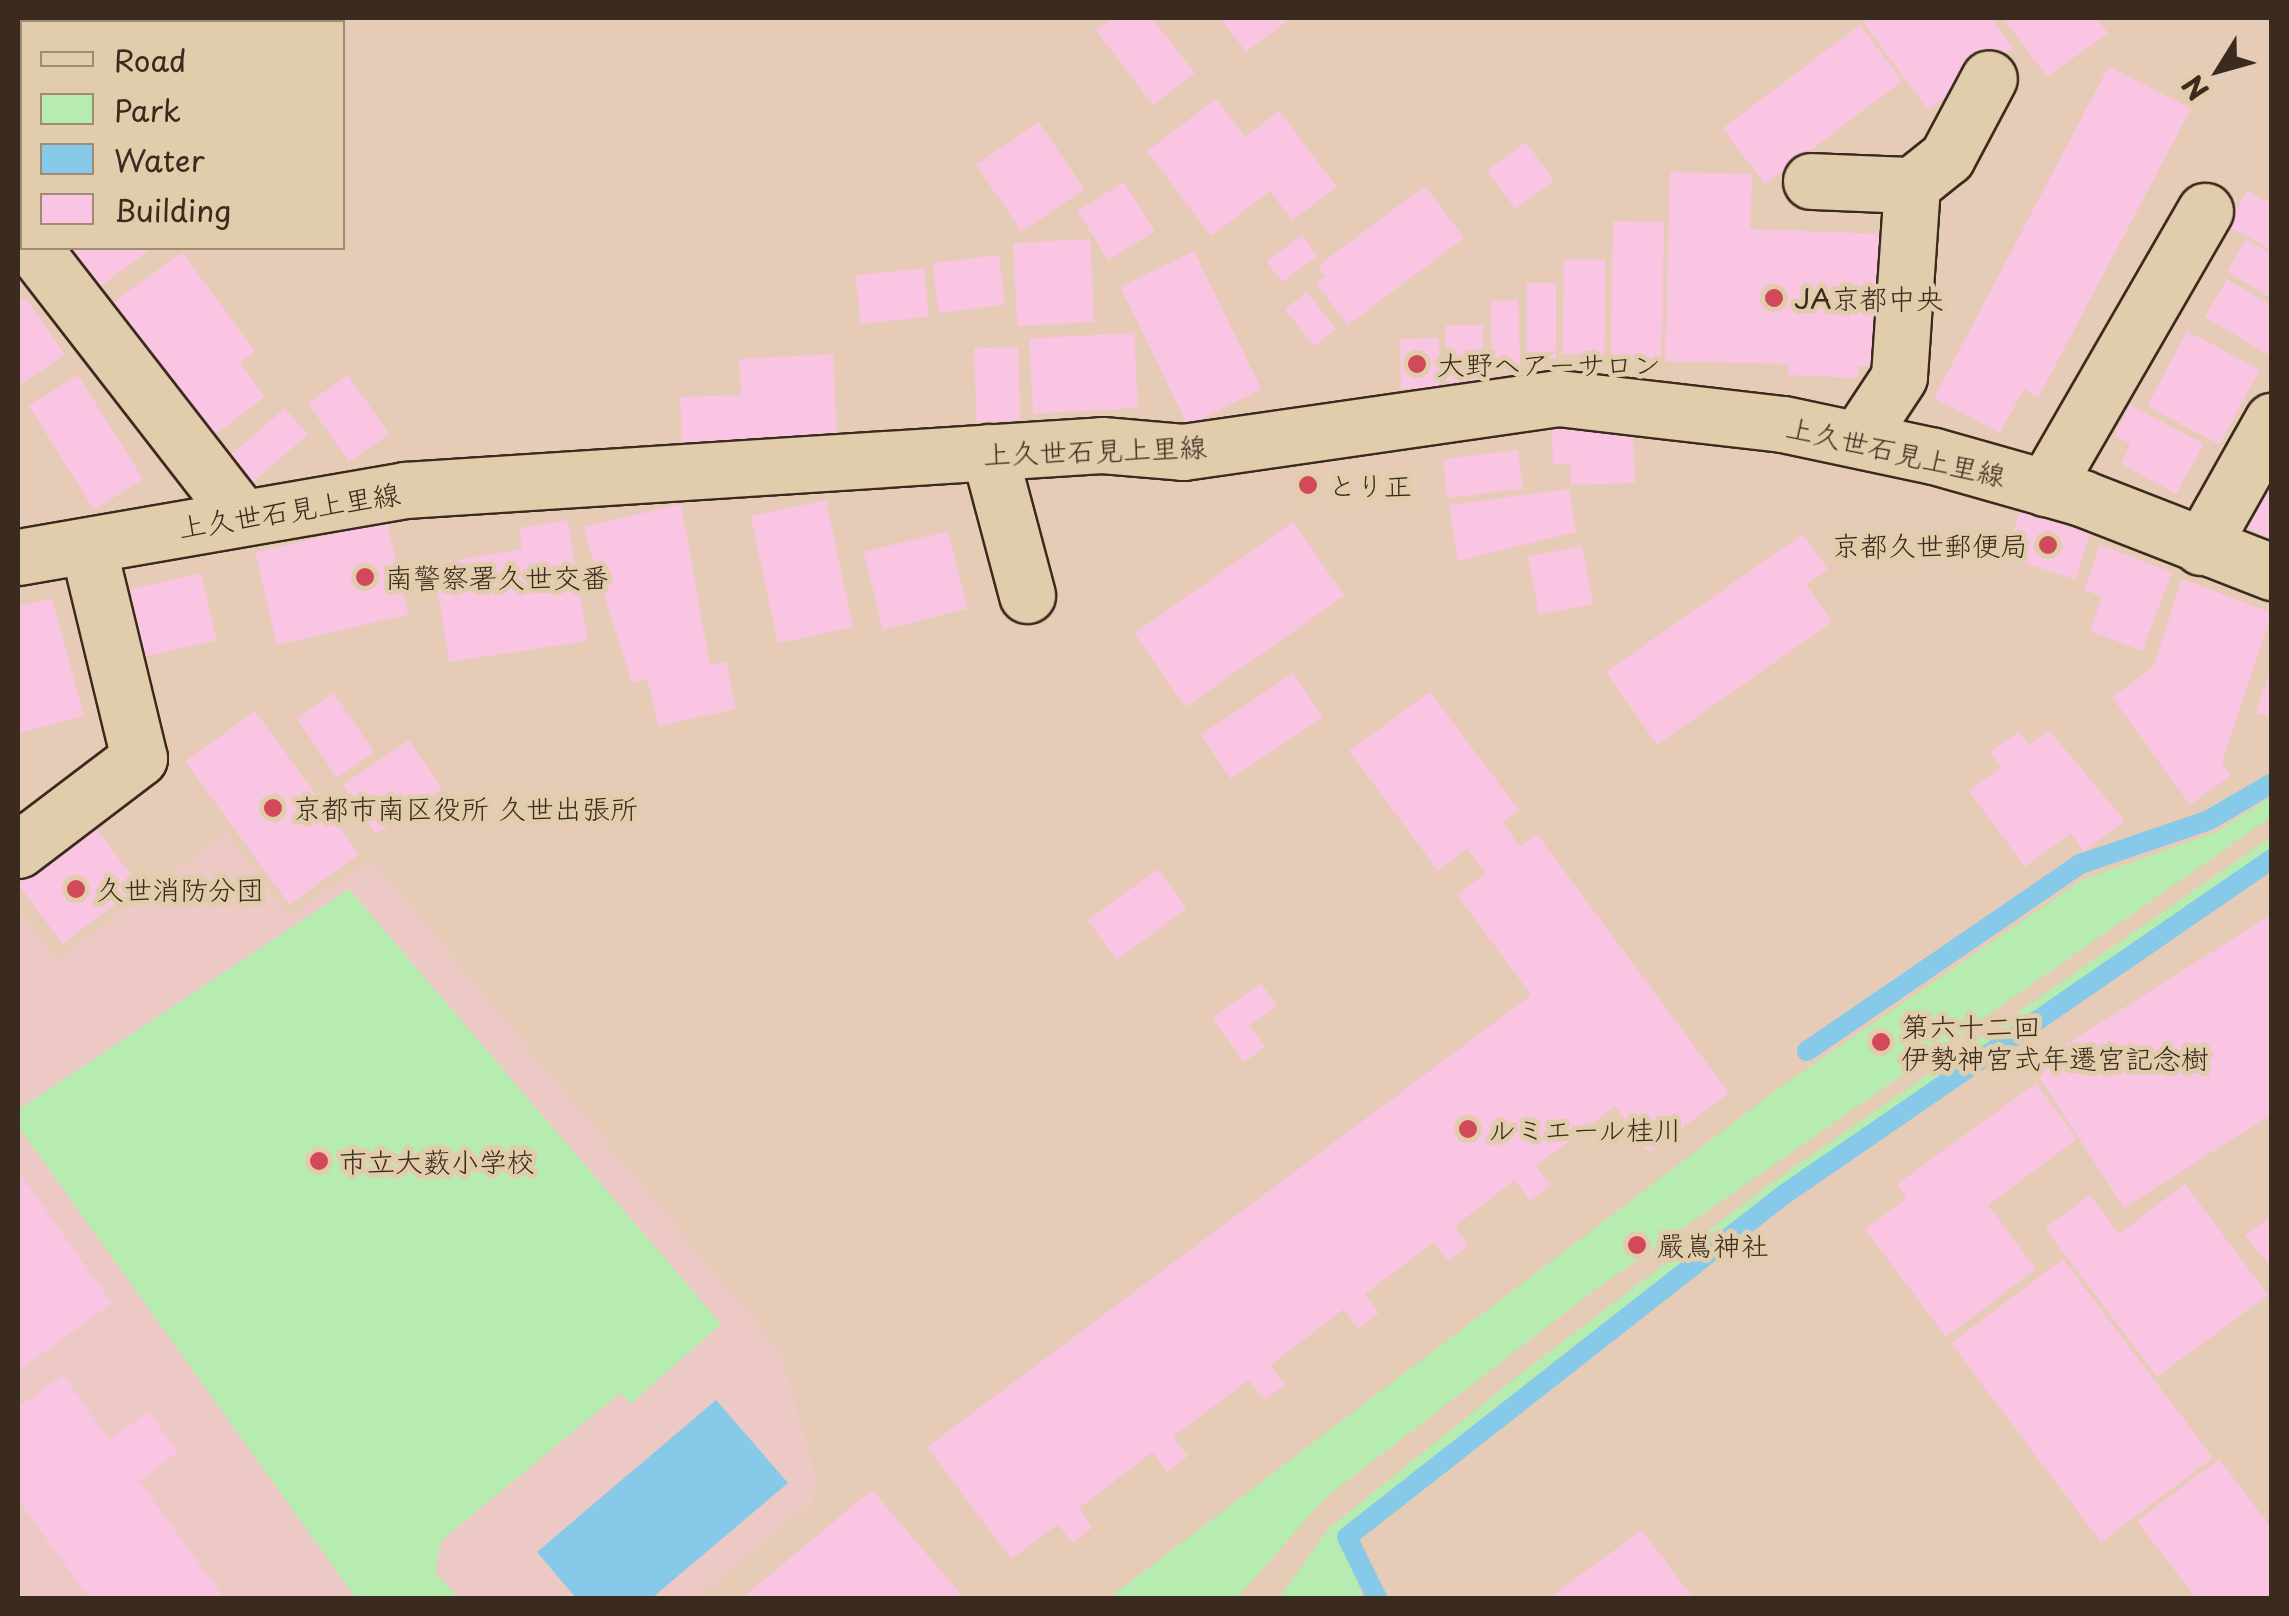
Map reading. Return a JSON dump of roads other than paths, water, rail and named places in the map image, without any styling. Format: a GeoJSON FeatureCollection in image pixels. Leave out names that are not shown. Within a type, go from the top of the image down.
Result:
{"type":"FeatureCollection","features":[{"type":"Feature","properties":{"kind":"main road"},"geometry":{"type":"LineString","coordinates":[[1812,181],[1912,186],[1947,158],[1988,78]]}},
{"type":"Feature","properties":{"kind":"main road"},"geometry":{"type":"LineString","coordinates":[[1858,439],[1898,377],[1912,186]]}},
{"type":"Feature","properties":{"kind":"main road"},"geometry":{"type":"LineString","coordinates":[[2045,488],[2205,211]]}},
{"type":"Feature","properties":{"kind":"main road"},"geometry":{"type":"LineString","coordinates":[[35,250],[239,514]]}},
{"type":"Feature","properties":{"kind":"main road","name":"上久世石見上里線"},"geometry":{"type":"LineString","coordinates":[[18,558],[88,548],[239,514],[406,490],[1102,445],[1183,452],[1558,398],[1858,439],[2045,488],[2272,572]]}},
{"type":"Feature","properties":{"kind":"main road"},"geometry":{"type":"LineString","coordinates":[[2201,547],[2272,421]]}},
{"type":"Feature","properties":{"kind":"main road"},"geometry":{"type":"LineString","coordinates":[[989,452],[1027,595]]}},
{"type":"Feature","properties":{"kind":"main road"},"geometry":{"type":"LineString","coordinates":[[18,850],[139,758],[88,548]]}},
{"type":"Feature","properties":{"kind":"water"},"geometry":{"type":"Polygon","coordinates":[[[716,1400],[788,1483],[652,1598],[576,1598],[537,1552],[716,1400]]]}},
{"type":"Feature","properties":{"kind":"waterway"},"geometry":{"type":"LineString","coordinates":[[1807,1051],[2080,864],[2209,820],[2272,783]]}},
{"type":"Feature","properties":{"kind":"waterway"},"geometry":{"type":"LineString","coordinates":[[1377,1598],[1347,1537],[1782,1196],[2272,859]]}},
{"type":"Feature","properties":{"kind":"place","name":"JA京都中央"},"geometry":{"type":"Point","coordinates":[1774,298]}},
{"type":"Feature","properties":{"kind":"place","name":"大野ヘアーサロン"},"geometry":{"type":"Point","coordinates":[1417,364]}},
{"type":"Feature","properties":{"kind":"place","name":"とり正"},"geometry":{"type":"Point","coordinates":[1308,485]}},
{"type":"Feature","properties":{"kind":"place","name":"京都久世郵便局"},"geometry":{"type":"Point","coordinates":[2048,545]}},
{"type":"Feature","properties":{"kind":"place","name":"南警察署久世交番"},"geometry":{"type":"Point","coordinates":[365,577]}},
{"type":"Feature","properties":{"kind":"place","name":"京都市南区役所 久世出張所"},"geometry":{"type":"Point","coordinates":[273,808]}},
{"type":"Feature","properties":{"kind":"place","name":"久世消防分団"},"geometry":{"type":"Point","coordinates":[76,889]}},
{"type":"Feature","properties":{"kind":"place","name":"第六十二回 伊勢神宮式年遷宮記念樹"},"geometry":{"type":"Point","coordinates":[1881,1042]}},
{"type":"Feature","properties":{"kind":"place","name":"ルミエール桂川"},"geometry":{"type":"Point","coordinates":[1468,1129]}},
{"type":"Feature","properties":{"kind":"place","name":"市立大薮小学校"},"geometry":{"type":"Point","coordinates":[319,1161]}},
{"type":"Feature","properties":{"kind":"place","name":"嚴嶌神社"},"geometry":{"type":"Point","coordinates":[1637,1245]}}]}
